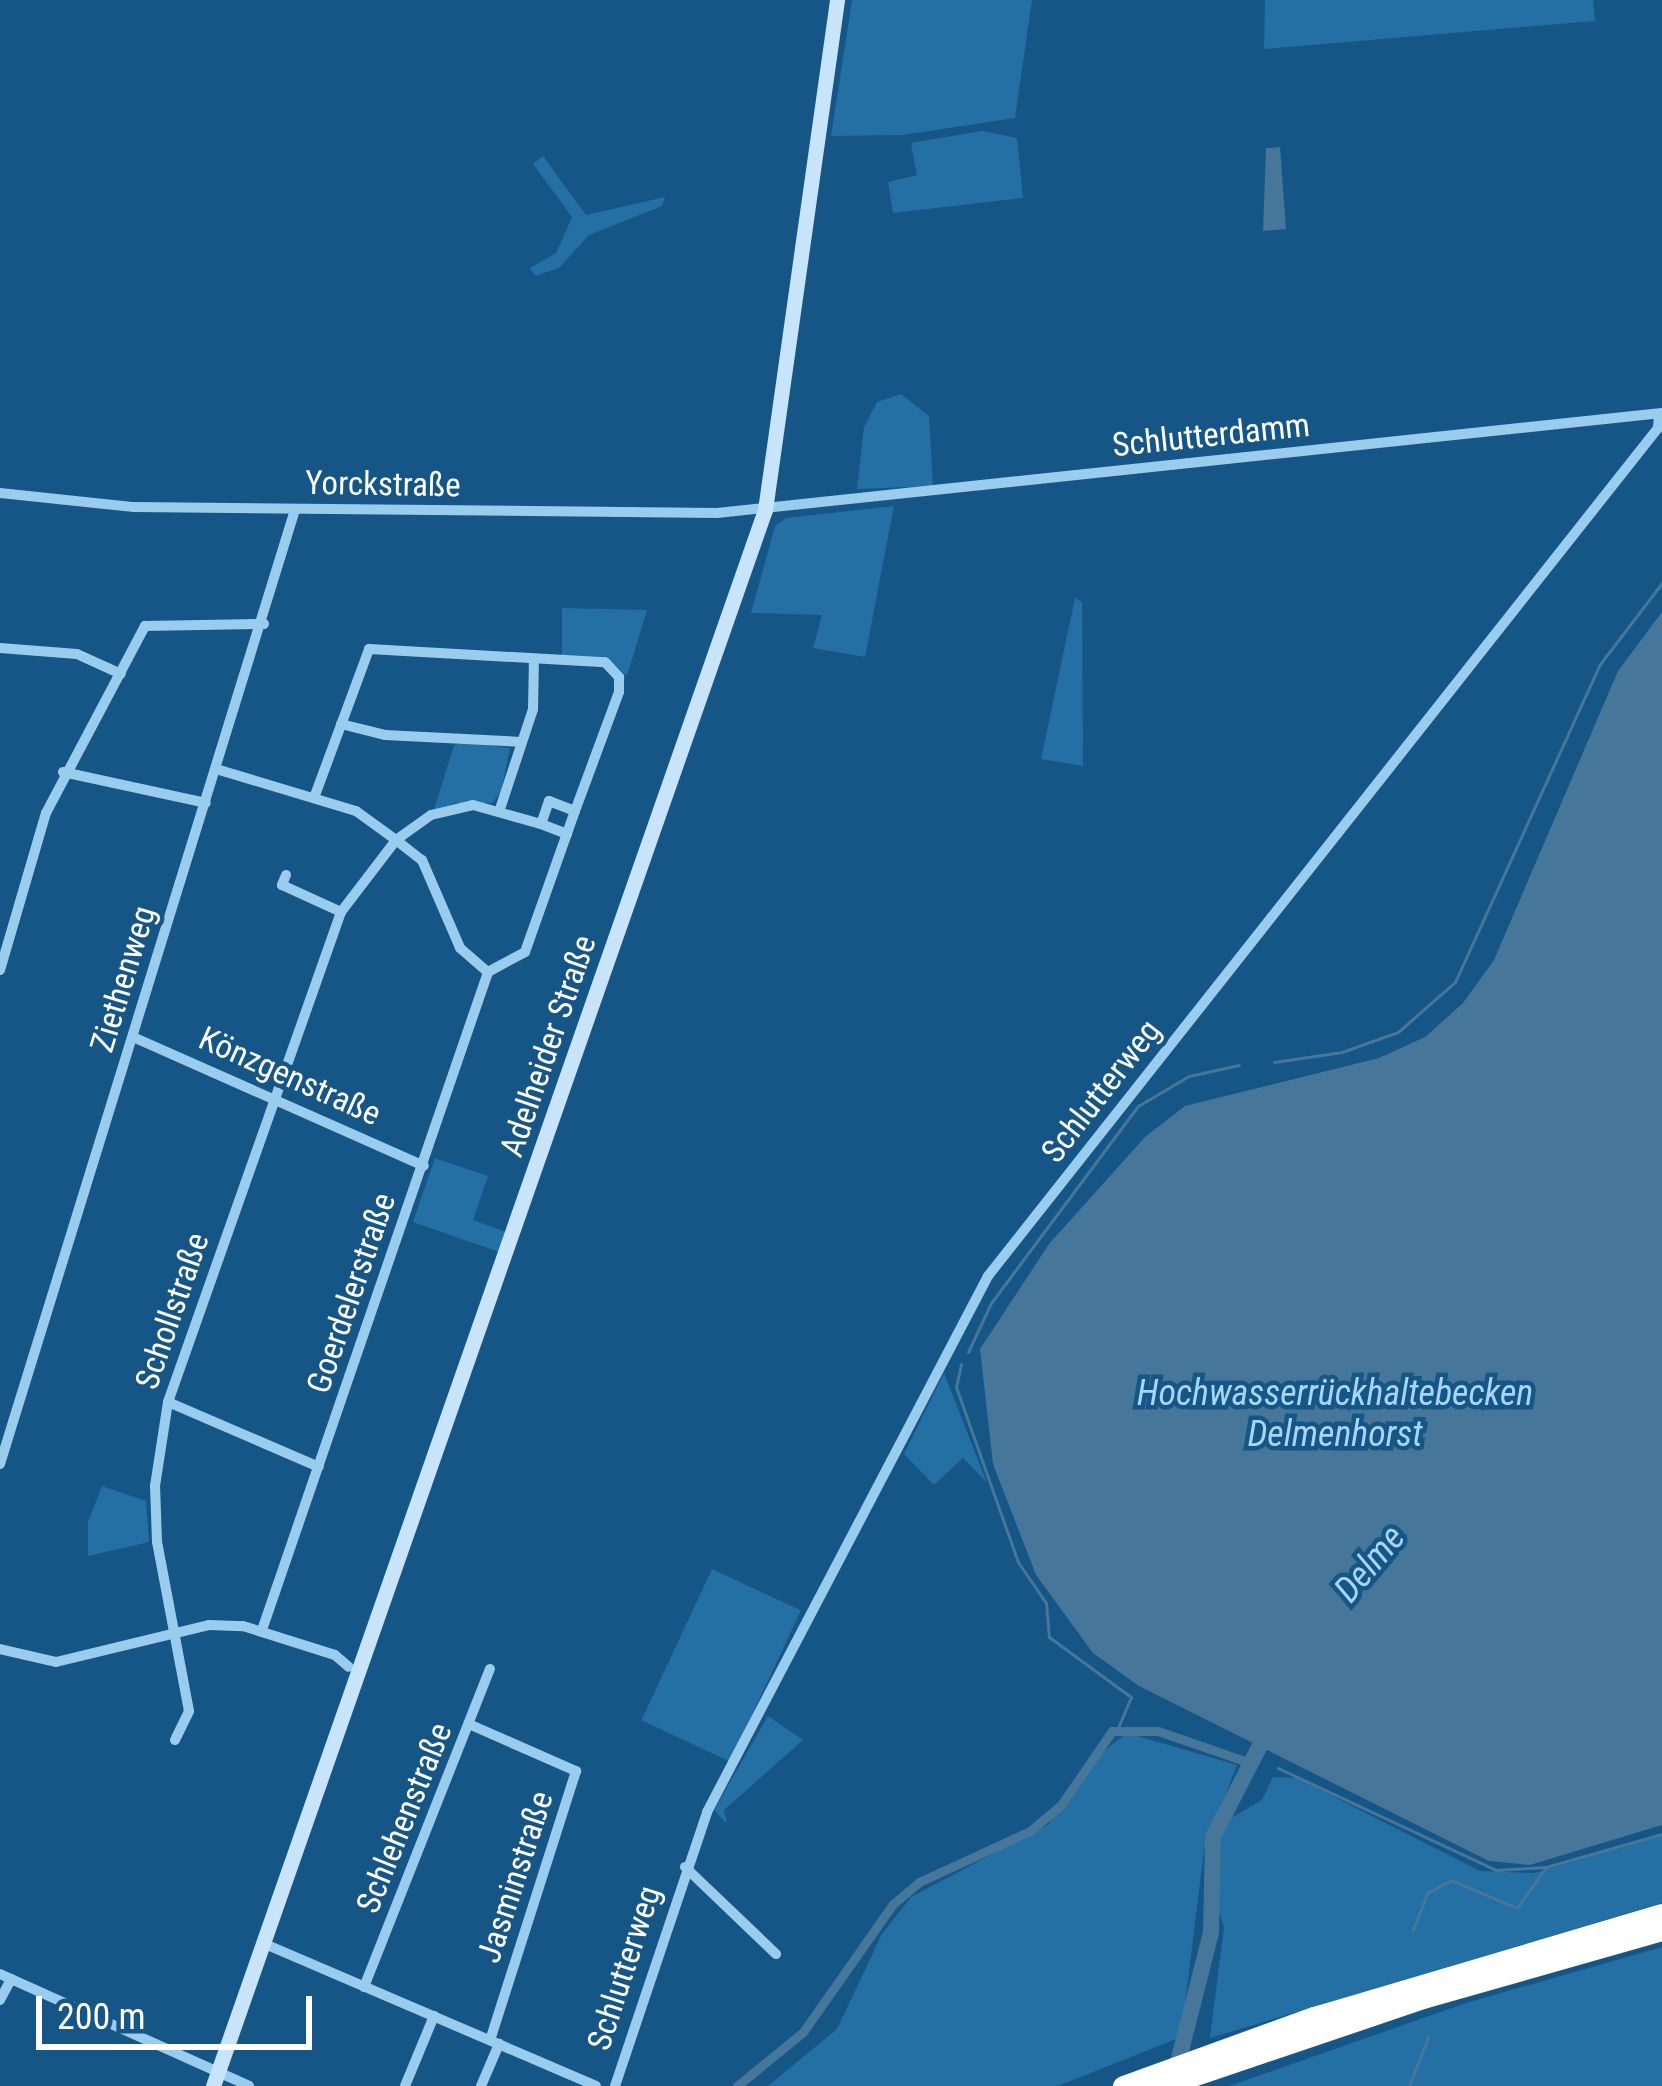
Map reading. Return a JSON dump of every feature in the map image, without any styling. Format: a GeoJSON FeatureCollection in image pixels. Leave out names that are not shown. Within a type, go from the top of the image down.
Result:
{"type":"FeatureCollection","features":[{"type":"Feature","properties":{"kind":"highway"},"geometry":{"type":"LineString","coordinates":[[1176,2074],[1662,1913]]}},
{"type":"Feature","properties":{"kind":"highway"},"geometry":{"type":"LineString","coordinates":[[1123,2086],[1662,1930]]}},
{"type":"Feature","properties":{"kind":"main road","name":"Adelheider Straße"},"geometry":{"type":"LineString","coordinates":[[215,2080],[355,1669],[765,510],[837,0]]}},
{"type":"Feature","properties":{"kind":"street","name":"Schlutterdamm"},"geometry":{"type":"LineString","coordinates":[[765,510],[1660,413]]}},
{"type":"Feature","properties":{"kind":"street","name":"Schlutterweg"},"geometry":{"type":"LineString","coordinates":[[615,2086],[707,1811],[988,1276],[1658,428],[1660,413]]}},
{"type":"Feature","properties":{"kind":"street","name":"Yorckstraße"},"geometry":{"type":"LineString","coordinates":[[0,493],[134,507],[765,510]]}},
{"type":"Feature","properties":{"kind":"street","name":"Ziethenweg"},"geometry":{"type":"LineString","coordinates":[[0,1464],[264,624],[295,510]]}},
{"type":"Feature","properties":{"kind":"street"},"geometry":{"type":"LineString","coordinates":[[0,970],[63,772],[152,623],[264,624]]}},
{"type":"Feature","properties":{"kind":"street"},"geometry":{"type":"LineString","coordinates":[[0,649],[76,655],[121,674]]}},
{"type":"Feature","properties":{"kind":"street"},"geometry":{"type":"LineString","coordinates":[[216,770],[356,812],[396,840],[422,860],[460,948],[488,972],[525,952],[620,677],[605,662],[370,649],[314,798]]}},
{"type":"Feature","properties":{"kind":"street"},"geometry":{"type":"LineString","coordinates":[[500,808],[532,709],[534,659]]}},
{"type":"Feature","properties":{"kind":"street"},"geometry":{"type":"LineString","coordinates":[[341,724],[385,735],[521,742]]}},
{"type":"Feature","properties":{"kind":"street"},"geometry":{"type":"LineString","coordinates":[[63,772],[206,803]]}},
{"type":"Feature","properties":{"kind":"street"},"geometry":{"type":"LineString","coordinates":[[541,824],[549,801],[575,811]]}},
{"type":"Feature","properties":{"kind":"street"},"geometry":{"type":"LineString","coordinates":[[396,840],[454,807],[500,808],[567,834]]}},
{"type":"Feature","properties":{"kind":"street","name":"Schollstraße"},"geometry":{"type":"LineString","coordinates":[[175,1740],[189,1711],[170,1634],[156,1532],[167,1402],[341,912],[396,840]]}},
{"type":"Feature","properties":{"kind":"street"},"geometry":{"type":"LineString","coordinates":[[281,886],[341,912]]}},
{"type":"Feature","properties":{"kind":"street","name":"Goerdelerstraße"},"geometry":{"type":"LineString","coordinates":[[262,1630],[488,972]]}},
{"type":"Feature","properties":{"kind":"street","name":"Könzgenstraße"},"geometry":{"type":"LineString","coordinates":[[133,1037],[424,1166]]}},
{"type":"Feature","properties":{"kind":"street"},"geometry":{"type":"LineString","coordinates":[[167,1402],[319,1467]]}},
{"type":"Feature","properties":{"kind":"street"},"geometry":{"type":"LineString","coordinates":[[0,1649],[56,1662],[209,1625],[262,1630],[355,1669]]}},
{"type":"Feature","properties":{"kind":"street","name":"Schlehenstraße"},"geometry":{"type":"LineString","coordinates":[[364,1987],[490,1669]]}},
{"type":"Feature","properties":{"kind":"street","name":"Jasminstraße"},"geometry":{"type":"LineString","coordinates":[[471,1725],[576,1771],[494,2043]]}},
{"type":"Feature","properties":{"kind":"street","name":"Schlutterweg"},"geometry":{"type":"LineString","coordinates":[[685,1867],[776,1954]]}},
{"type":"Feature","properties":{"kind":"street"},"geometry":{"type":"LineString","coordinates":[[265,1944],[596,2086]]}},
{"type":"Feature","properties":{"kind":"street"},"geometry":{"type":"LineString","coordinates":[[0,2000],[5,1977],[215,2080],[249,2086]]}},
{"type":"Feature","properties":{"kind":"street"},"geometry":{"type":"LineString","coordinates":[[405,2086],[434,2016]]}},
{"type":"Feature","properties":{"kind":"street"},"geometry":{"type":"LineString","coordinates":[[481,2086],[494,2043]]}},
{"type":"Feature","properties":{"kind":"shaded area"},"geometry":{"type":"Polygon","coordinates":[[[852,0],[1032,0],[1015,118],[903,135],[831,136],[852,0]]]}},
{"type":"Feature","properties":{"kind":"shaded area"},"geometry":{"type":"Polygon","coordinates":[[[1265,0],[1593,0],[1595,21],[1264,49],[1265,0]]]}},
{"type":"Feature","properties":{"kind":"shaded area"},"geometry":{"type":"Polygon","coordinates":[[[982,131],[1017,138],[1023,198],[893,213],[888,182],[917,175],[911,143],[982,131]]]}},
{"type":"Feature","properties":{"kind":"shaded area"},"geometry":{"type":"Polygon","coordinates":[[[543,156],[586,215],[665,197],[662,206],[589,235],[559,268],[535,276],[530,268],[556,253],[572,217],[533,164],[543,156]]]}},
{"type":"Feature","properties":{"kind":"shaded area"},"geometry":{"type":"Polygon","coordinates":[[[901,394],[929,416],[933,486],[857,489],[864,427],[877,402],[901,394]]]}},
{"type":"Feature","properties":{"kind":"shaded area"},"geometry":{"type":"Polygon","coordinates":[[[894,506],[865,657],[813,648],[822,615],[751,613],[775,526],[786,518],[894,506]]]}},
{"type":"Feature","properties":{"kind":"shaded area"},"geometry":{"type":"Polygon","coordinates":[[[1075,598],[1082,602],[1083,766],[1041,759],[1075,598]]]}},
{"type":"Feature","properties":{"kind":"shaded area"},"geometry":{"type":"Polygon","coordinates":[[[562,608],[647,610],[627,676],[607,659],[562,657],[562,608]]]}},
{"type":"Feature","properties":{"kind":"shaded area"},"geometry":{"type":"Polygon","coordinates":[[[468,742],[510,748],[501,792],[492,803],[455,803],[433,813],[454,745],[468,742]]]}},
{"type":"Feature","properties":{"kind":"shaded area"},"geometry":{"type":"Polygon","coordinates":[[[435,1158],[488,1176],[473,1220],[506,1232],[499,1252],[413,1222],[435,1158]]]}},
{"type":"Feature","properties":{"kind":"shaded area"},"geometry":{"type":"Polygon","coordinates":[[[944,1373],[987,1483],[963,1458],[934,1485],[904,1454],[944,1373]]]}},
{"type":"Feature","properties":{"kind":"shaded area"},"geometry":{"type":"Polygon","coordinates":[[[102,1486],[146,1501],[149,1542],[88,1556],[88,1522],[102,1486]]]}},
{"type":"Feature","properties":{"kind":"shaded area"},"geometry":{"type":"Polygon","coordinates":[[[712,1569],[801,1610],[730,1762],[641,1720],[712,1569]]]}},
{"type":"Feature","properties":{"kind":"shaded area"},"geometry":{"type":"Polygon","coordinates":[[[768,1716],[803,1740],[724,1810],[727,1824],[714,1810],[768,1716]]]}},
{"type":"Feature","properties":{"kind":"shaded area"},"geometry":{"type":"Polygon","coordinates":[[[1127,1733],[1237,1765],[1204,1850],[1181,2037],[1058,2086],[768,2086],[837,2029],[882,1934],[911,1897],[1049,1824],[1100,1754],[1127,1733]]]}},
{"type":"Feature","properties":{"kind":"shaded area"},"geometry":{"type":"Polygon","coordinates":[[[1273,1777],[1297,1778],[1480,1871],[1534,1873],[1662,1836],[1662,1903],[1210,2038],[1224,1927],[1212,1889],[1216,1850],[1226,1821],[1262,1800],[1273,1777]]]}},
{"type":"Feature","properties":{"kind":"shaded area"},"geometry":{"type":"Polygon","coordinates":[[[1662,1947],[1662,2086],[1229,2086],[1466,2003],[1662,1947]]]}},
{"type":"Feature","properties":{"kind":"water"},"geometry":{"type":"Polygon","coordinates":[[[1280,147],[1286,229],[1263,231],[1266,148],[1280,147]]]}},
{"type":"Feature","properties":{"kind":"water","name":"Hochwasserrückhaltebecken Delmenhorst"},"geometry":{"type":"Polygon","coordinates":[[[1662,612],[1662,1825],[1530,1865],[1489,1861],[1139,1686],[1093,1653],[1036,1575],[993,1464],[980,1349],[1049,1244],[1145,1137],[1185,1106],[1379,1058],[1425,1037],[1463,1003],[1494,960],[1618,671],[1662,612]]]}},
{"type":"Feature","properties":{"kind":"waterway"},"geometry":{"type":"LineString","coordinates":[[1274,1062],[1342,1052],[1398,1032],[1455,982],[1600,664],[1662,583]]}},
{"type":"Feature","properties":{"kind":"waterway"},"geometry":{"type":"LineString","coordinates":[[968,1352],[991,1303],[1138,1106],[1189,1076],[1239,1065]]}},
{"type":"Feature","properties":{"kind":"waterway"},"geometry":{"type":"LineString","coordinates":[[961,1364],[956,1387],[1018,1562],[1046,1603],[1049,1637],[1131,1697],[1117,1730]]}},
{"type":"Feature","properties":{"kind":"waterway","name":"Delme"},"geometry":{"type":"LineString","coordinates":[[1175,2074],[1211,1933],[1213,1837],[1269,1728]]}},
{"type":"Feature","properties":{"kind":"waterway"},"geometry":{"type":"LineString","coordinates":[[737,2086],[803,2032],[893,1904],[919,1882],[1030,1831],[1061,1805],[1112,1731],[1158,1731],[1251,1763]]}},
{"type":"Feature","properties":{"kind":"waterway"},"geometry":{"type":"LineString","coordinates":[[1278,1768],[1496,1870],[1546,1867],[1662,1834]]}},
{"type":"Feature","properties":{"kind":"waterway"},"geometry":{"type":"LineString","coordinates":[[1413,1930],[1427,1893],[1451,1880],[1517,1908],[1546,1867]]}},
{"type":"Feature","properties":{"kind":"waterway"},"geometry":{"type":"LineString","coordinates":[[1409,2086],[1428,2037]]}}]}
